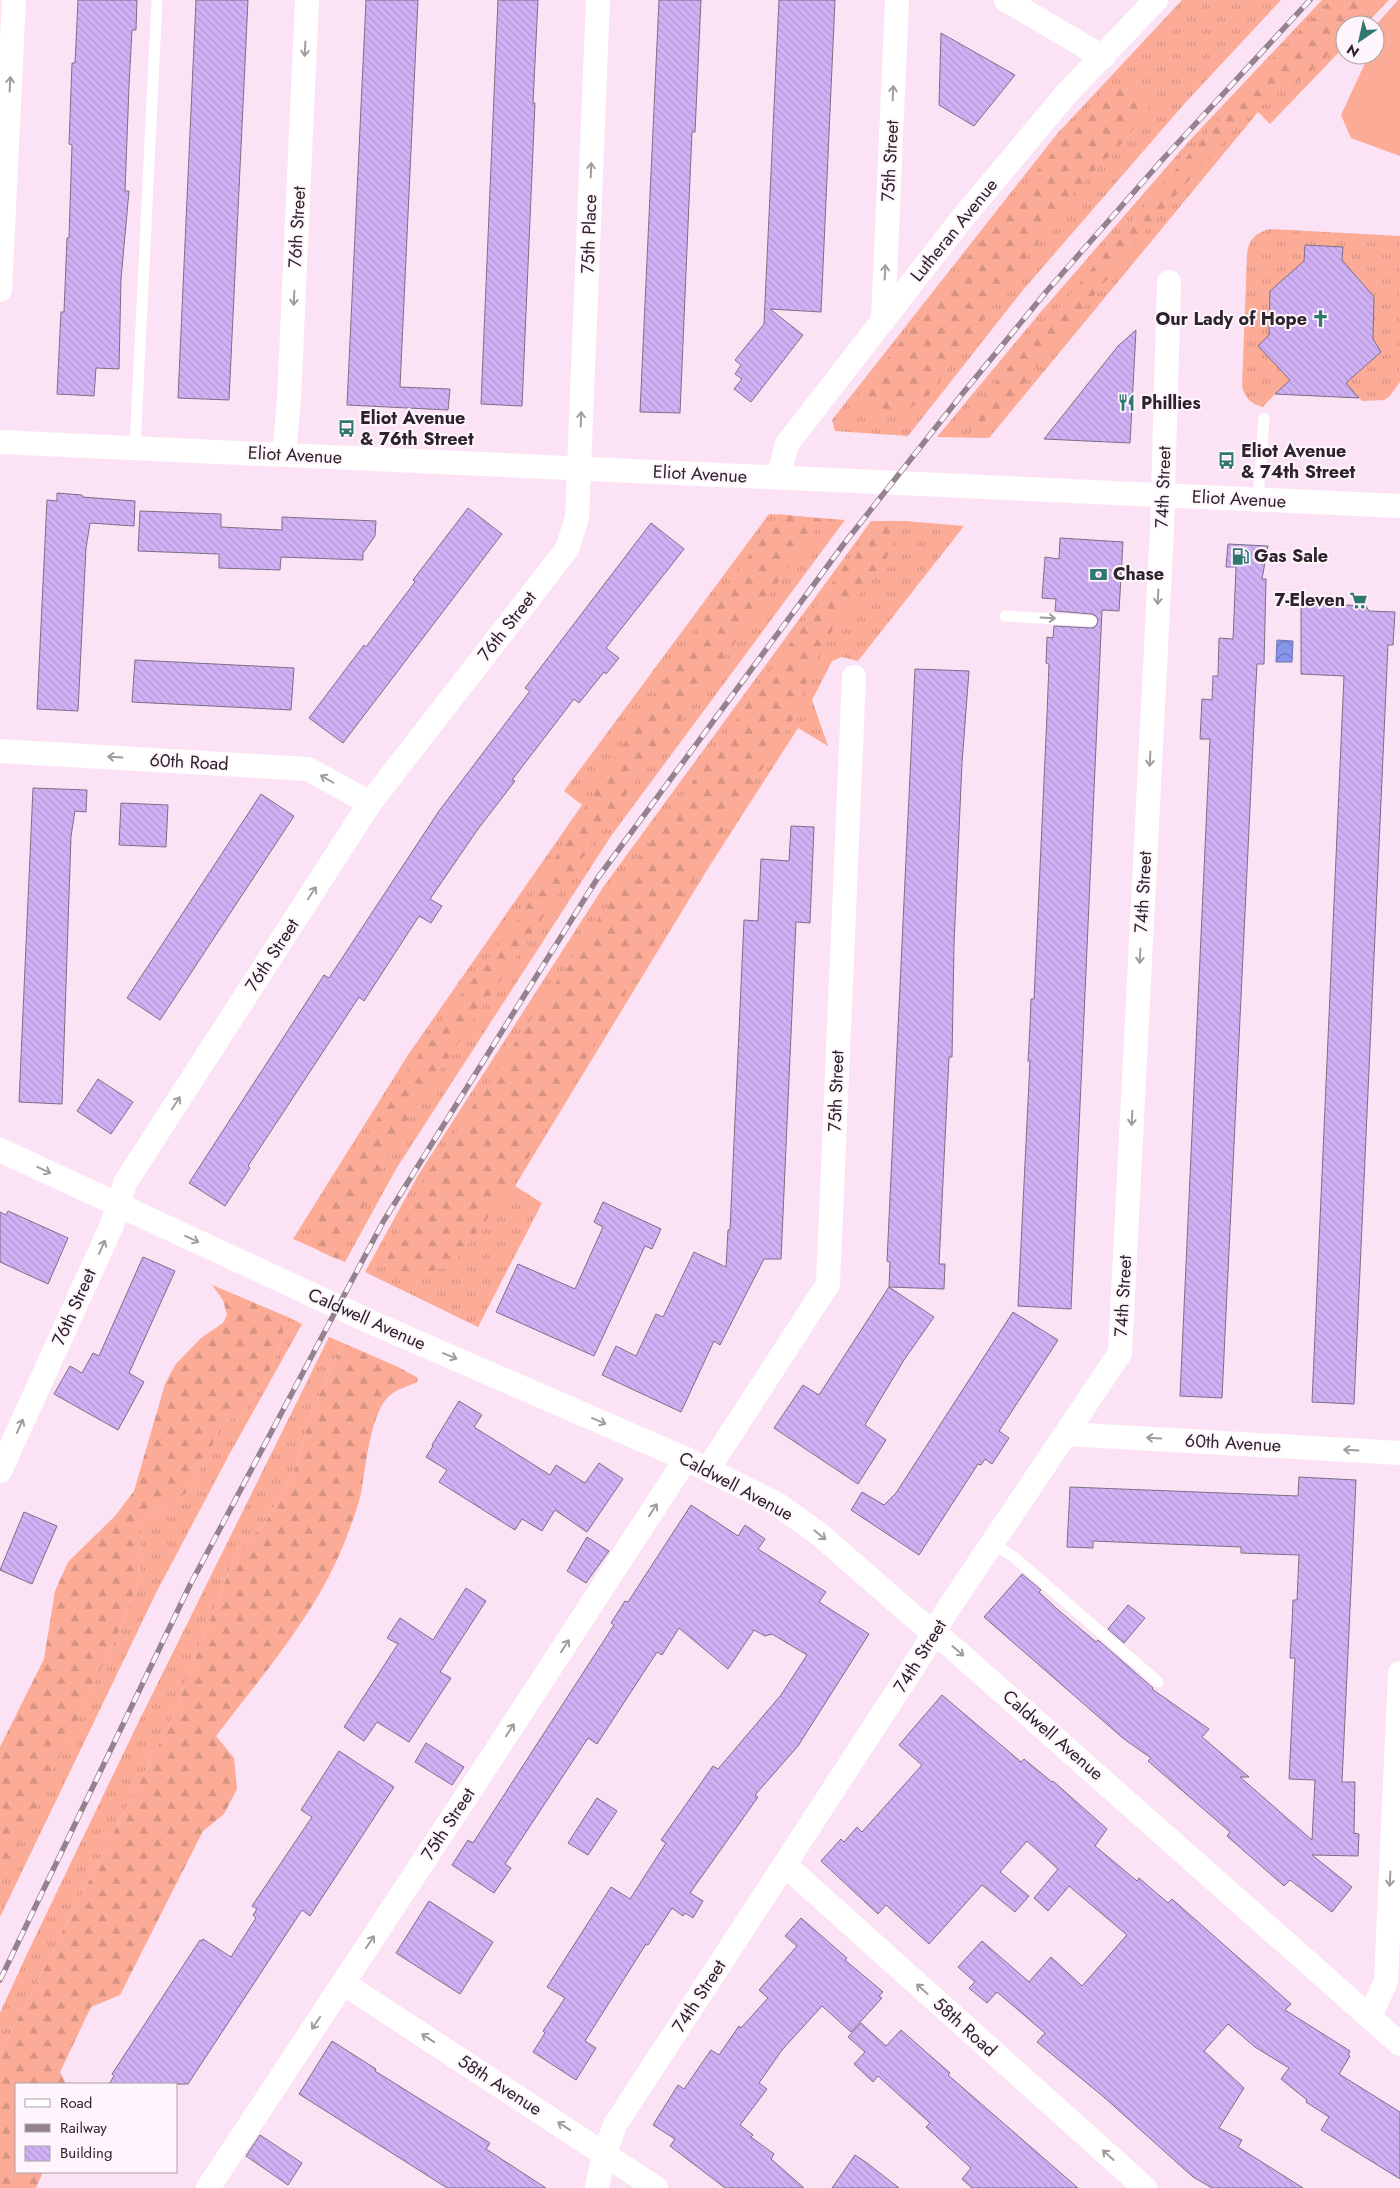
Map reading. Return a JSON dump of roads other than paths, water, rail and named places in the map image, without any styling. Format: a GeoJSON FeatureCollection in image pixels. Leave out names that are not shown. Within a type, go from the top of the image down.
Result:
{"type":"FeatureCollection","features":[{"type":"Feature","properties":{"kind":"street"},"geometry":{"type":"LineString","coordinates":[[0,290],[14,0]]}},
{"type":"Feature","properties":{"kind":"street","name":"76th Street"},"geometry":{"type":"LineString","coordinates":[[284,455],[289,399],[307,0]]}},
{"type":"Feature","properties":{"kind":"street","name":"75th Place"},"geometry":{"type":"LineString","coordinates":[[579,468],[598,0]]}},
{"type":"Feature","properties":{"kind":"street","name":"75th Street"},"geometry":{"type":"LineString","coordinates":[[882,321],[897,0]]}},
{"type":"Feature","properties":{"kind":"street"},"geometry":{"type":"LineString","coordinates":[[1006,0],[1102,57]]}},
{"type":"Feature","properties":{"kind":"street","name":"Lutheran Avenue"},"geometry":{"type":"LineString","coordinates":[[778,478],[787,444],[960,220],[1067,93],[1156,0]]}},
{"type":"Feature","properties":{"kind":"street","name":"74th Street"},"geometry":{"type":"LineString","coordinates":[[597,2188],[604,2154],[615,2125],[934,1633],[1120,1353],[1163,495],[1169,282]]}},
{"type":"Feature","properties":{"kind":"street","name":"Eliot Avenue"},"geometry":{"type":"LineString","coordinates":[[0,442],[1400,506]]}},
{"type":"Feature","properties":{"kind":"street","name":"76th Street"},"geometry":{"type":"LineString","coordinates":[[1,1466],[112,1225],[125,1183],[370,804],[567,549],[577,518],[579,468]]}},
{"type":"Feature","properties":{"kind":"street","name":"75th Street"},"geometry":{"type":"LineString","coordinates":[[708,1469],[828,1284],[854,677]]}},
{"type":"Feature","properties":{"kind":"street","name":"60th Road"},"geometry":{"type":"LineString","coordinates":[[0,751],[308,769],[370,804]]}},
{"type":"Feature","properties":{"kind":"street","name":"Caldwell Avenue"},"geometry":{"type":"LineString","coordinates":[[0,1150],[373,1323],[708,1469],[777,1504],[819,1534],[1106,1782],[1400,2044]]}},
{"type":"Feature","properties":{"kind":"street","name":"60th Avenue"},"geometry":{"type":"LineString","coordinates":[[1066,1434],[1400,1453]]}},
{"type":"Feature","properties":{"kind":"street","name":"75th Street"},"geometry":{"type":"LineString","coordinates":[[208,2188],[686,1459]]}},
{"type":"Feature","properties":{"kind":"street"},"geometry":{"type":"LineString","coordinates":[[1370,2017],[1386,1981],[1400,1673]]}},
{"type":"Feature","properties":{"kind":"street","name":"58th Road"},"geometry":{"type":"LineString","coordinates":[[785,1865],[1145,2188]]}},
{"type":"Feature","properties":{"kind":"street","name":"58th Avenue"},"geometry":{"type":"LineString","coordinates":[[343,1983],[656,2188]]}},
{"type":"Feature","properties":{"kind":"lane"},"geometry":{"type":"LineString","coordinates":[[135,448],[157,0]]}},
{"type":"Feature","properties":{"kind":"lane"},"geometry":{"type":"LineString","coordinates":[[1258,500],[1264,418]]}},
{"type":"Feature","properties":{"kind":"lane"},"geometry":{"type":"LineString","coordinates":[[1005,616],[1091,620]]}},
{"type":"Feature","properties":{"kind":"lane"},"geometry":{"type":"LineString","coordinates":[[993,1543],[1015,1558],[1158,1682]]}},
{"type":"Feature","properties":{"kind":"water"},"geometry":{"type":"Polygon","coordinates":[[[1277,640],[1293,641],[1292,662],[1276,662],[1277,640]]]}},
{"type":"Feature","properties":{"kind":"railway"},"geometry":{"type":"LineString","coordinates":[[0,1980],[190,1585],[383,1222],[597,879],[843,545],[963,393],[1046,292],[1163,159],[1310,0]]}},
{"type":"Feature","properties":{"kind":"place","name":"Our Lady of Hope"},"geometry":{"type":"Point","coordinates":[1321,319]}},
{"type":"Feature","properties":{"kind":"place","name":"Phillies"},"geometry":{"type":"Point","coordinates":[1127,403]}},
{"type":"Feature","properties":{"kind":"place","name":"Eliot Avenue & 76th Street"},"geometry":{"type":"Point","coordinates":[346,428]}},
{"type":"Feature","properties":{"kind":"place","name":"Eliot Avenue & 74th Street"},"geometry":{"type":"Point","coordinates":[1227,461]}},
{"type":"Feature","properties":{"kind":"place","name":"Gas Sale"},"geometry":{"type":"Point","coordinates":[1240,556]}},
{"type":"Feature","properties":{"kind":"place","name":"Chase"},"geometry":{"type":"Point","coordinates":[1099,574]}},
{"type":"Feature","properties":{"kind":"place","name":"7-Eleven"},"geometry":{"type":"Point","coordinates":[1359,600]}}]}
